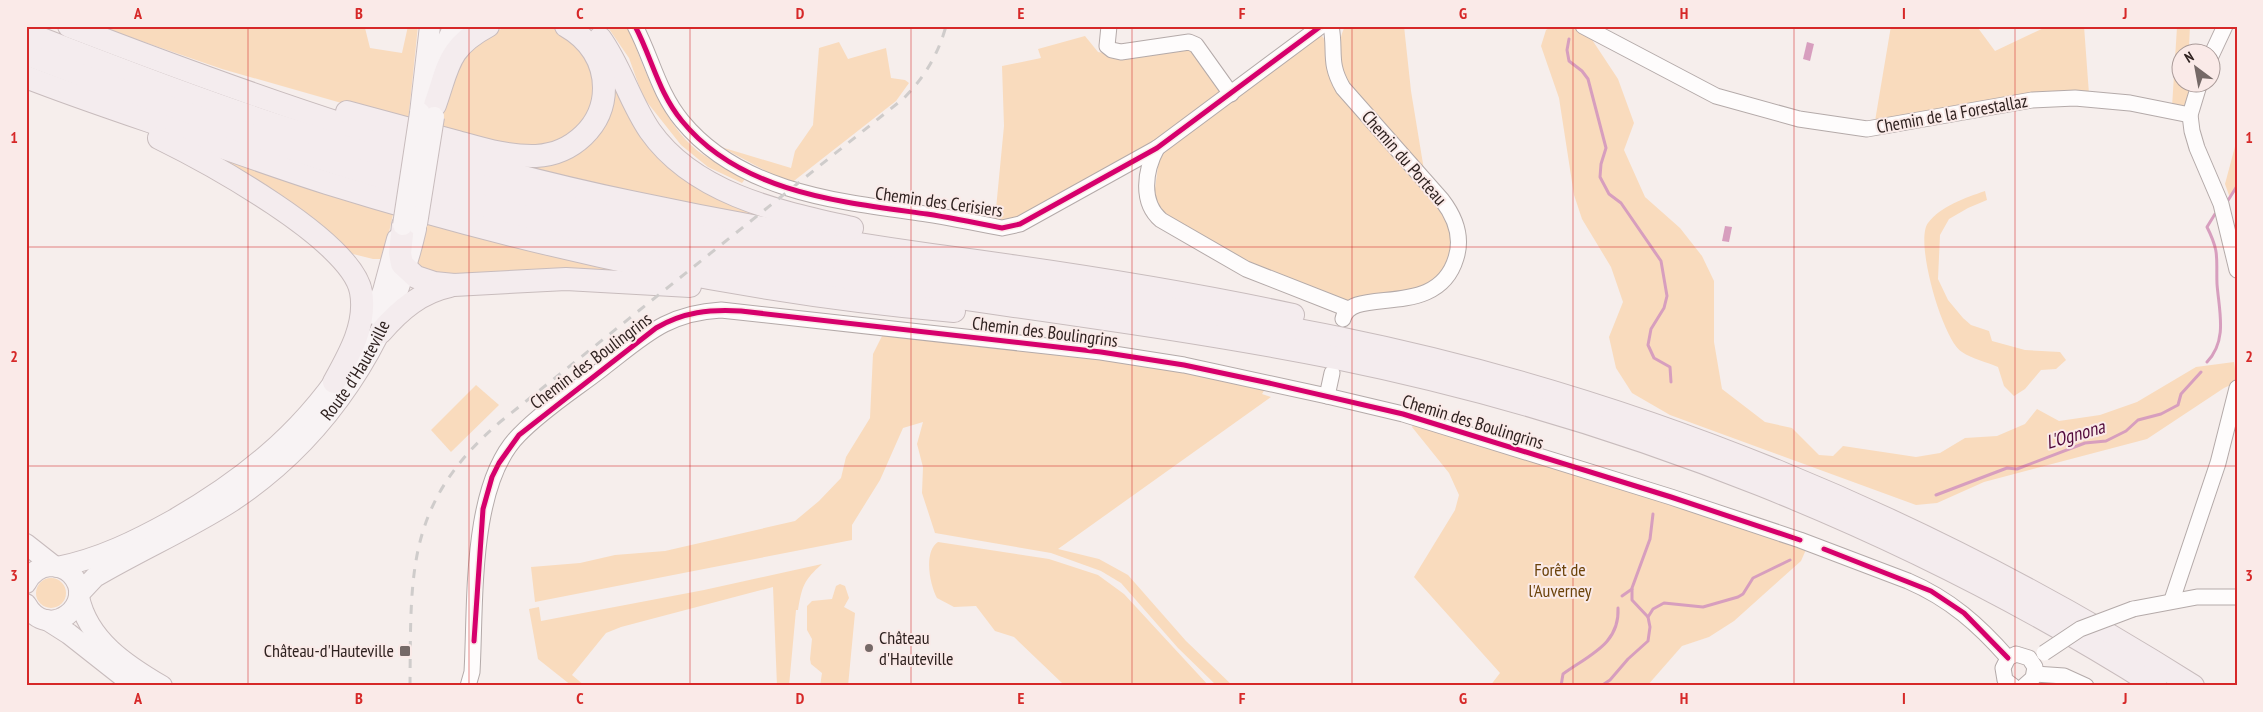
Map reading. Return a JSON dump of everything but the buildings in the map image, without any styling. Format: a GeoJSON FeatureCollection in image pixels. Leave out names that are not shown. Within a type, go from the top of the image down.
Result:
{"type":"FeatureCollection","features":[{"type":"Feature","properties":{"kind":"highway"},"geometry":{"type":"LineString","coordinates":[[70,26],[250,95],[343,126],[478,166],[573,189],[775,230],[930,255],[991,261],[1191,293],[1355,329],[1457,355],[1528,384]]}},
{"type":"Feature","properties":{"kind":"highway"},"geometry":{"type":"LineString","coordinates":[[430,112],[452,56],[465,41],[488,26]]}},
{"type":"Feature","properties":{"kind":"highway"},"geometry":{"type":"LineString","coordinates":[[164,62],[489,150],[536,156],[558,152],[578,141],[594,124],[602,104],[604,80],[598,60],[586,41],[566,26]]}},
{"type":"Feature","properties":{"kind":"highway"},"geometry":{"type":"LineString","coordinates":[[589,26],[610,51],[650,131],[668,152],[694,174],[732,193],[782,210],[991,261]]}},
{"type":"Feature","properties":{"kind":"highway"},"geometry":{"type":"LineString","coordinates":[[26,33],[155,82],[291,130],[474,184],[579,210],[751,245],[1277,327],[1398,351],[1528,384],[1696,439],[1797,478],[1884,516],[1960,553],[2049,600],[2106,632],[2193,686]]}},
{"type":"Feature","properties":{"kind":"highway"},"geometry":{"type":"LineString","coordinates":[[26,54],[191,117],[270,144],[381,179],[525,218],[663,249],[770,269],[1186,332],[1331,357],[1460,387],[1593,425],[1706,464],[1825,511],[1912,551],[2039,617],[2156,686]]}},
{"type":"Feature","properties":{"kind":"highway"},"geometry":{"type":"LineString","coordinates":[[26,77],[98,105],[310,177],[493,230],[705,276],[860,303]]}},
{"type":"Feature","properties":{"kind":"highway"},"geometry":{"type":"LineString","coordinates":[[98,105],[192,156],[260,196],[311,231],[348,265],[360,288],[362,315],[353,344],[334,382]]}},
{"type":"Feature","properties":{"kind":"highway"},"geometry":{"type":"LineString","coordinates":[[409,227],[400,257],[406,269],[416,277],[426,281],[454,285]]}},
{"type":"Feature","properties":{"kind":"highway"},"geometry":{"type":"LineString","coordinates":[[380,332],[411,303],[433,290],[454,285],[519,280],[617,281],[765,291],[860,303],[1186,332]]}},
{"type":"Feature","properties":{"kind":"main road","name":"Route d'Hauteville"},"geometry":{"type":"LineString","coordinates":[[430,26],[430,112]]}},
{"type":"Feature","properties":{"kind":"main road","name":"Route d'Hauteville"},"geometry":{"type":"LineString","coordinates":[[26,583],[36,571],[86,560],[122,546],[163,525],[224,488],[260,462],[292,433],[334,382],[358,345],[375,312],[409,227],[437,69],[454,26]]}},
{"type":"Feature","properties":{"kind":"main road","name":"Route d'Hauteville"},"geometry":{"type":"LineString","coordinates":[[39,622],[58,620],[68,615],[76,606],[79,595],[95,577],[208,516],[270,474],[303,443],[333,409],[359,372],[380,332],[406,269]]}},
{"type":"Feature","properties":{"kind":"main road"},"geometry":{"type":"LineString","coordinates":[[26,544],[74,577],[92,630],[106,645],[131,666],[162,686]]}},
{"type":"Feature","properties":{"kind":"main road"},"geometry":{"type":"LineString","coordinates":[[26,604],[39,622],[69,634],[135,686]]}},
{"type":"Feature","properties":{"kind":"street","name":"Chemin des Cerisiers"},"geometry":{"type":"LineString","coordinates":[[635,26],[663,93],[692,132],[713,150],[736,164],[781,187],[809,194],[852,204],[933,215],[1002,228],[1020,224],[1158,148],[1321,26]]}},
{"type":"Feature","properties":{"kind":"street"},"geometry":{"type":"LineString","coordinates":[[1108,26],[1107,46],[1112,50],[1121,52],[1189,42],[1196,45],[1231,94]]}},
{"type":"Feature","properties":{"kind":"street","name":"Chemin du Porteau"},"geometry":{"type":"LineString","coordinates":[[1158,148],[1151,159],[1146,189],[1153,214],[1246,269],[1346,314],[1362,303],[1415,297],[1432,290],[1443,282],[1452,269],[1457,255],[1459,241],[1455,220],[1442,200],[1343,88],[1336,75],[1331,57],[1332,26]]}},
{"type":"Feature","properties":{"kind":"street","name":"Chemin de la Forestallaz"},"geometry":{"type":"LineString","coordinates":[[1583,26],[1716,96],[1799,119],[1867,129],[2032,100],[2075,98],[2130,102],[2190,115]]}},
{"type":"Feature","properties":{"kind":"street"},"geometry":{"type":"LineString","coordinates":[[2218,42],[2225,26]]}},
{"type":"Feature","properties":{"kind":"street"},"geometry":{"type":"LineString","coordinates":[[2197,92],[2190,115],[2197,148],[2221,204],[2237,270]]}},
{"type":"Feature","properties":{"kind":"street","name":"Chemin des Boulingrins"},"geometry":{"type":"LineString","coordinates":[[472,681],[483,509],[492,477],[499,463],[519,435],[656,328],[676,318],[706,311],[741,311],[1101,352],[1184,365],[1402,414],[1688,503],[1800,540],[1908,581],[1931,591],[1964,613],[2008,658]]}},
{"type":"Feature","properties":{"kind":"street"},"geometry":{"type":"LineString","coordinates":[[1327,396],[1332,373]]}},
{"type":"Feature","properties":{"kind":"street"},"geometry":{"type":"LineString","coordinates":[[2172,600],[2218,464],[2237,388]]}},
{"type":"Feature","properties":{"kind":"street"},"geometry":{"type":"LineString","coordinates":[[2086,686],[2037,663],[2021,654],[2008,658],[2003,668],[2006,680],[2014,685],[2031,682],[2037,663],[2080,629],[2133,609],[2172,600],[2237,597]]}},
{"type":"Feature","properties":{"kind":"green space"},"geometry":{"type":"Polygon","coordinates":[[[98,26],[361,26],[365,28],[370,48],[402,53],[408,26],[418,26],[408,122],[222,69],[98,26]]]}},
{"type":"Feature","properties":{"kind":"green space"},"geometry":{"type":"Polygon","coordinates":[[[510,26],[547,26],[565,33],[593,65],[595,106],[567,140],[534,149],[442,131],[447,87],[456,68],[471,50],[490,35],[510,26]]]}},
{"type":"Feature","properties":{"kind":"green space"},"geometry":{"type":"Polygon","coordinates":[[[607,26],[626,26],[629,29],[654,91],[670,120],[696,150],[741,175],[745,179],[742,183],[708,167],[681,145],[643,97],[629,58],[607,26]]]}},
{"type":"Feature","properties":{"kind":"green space"},"geometry":{"type":"Polygon","coordinates":[[[1345,26],[1404,26],[1411,91],[1424,170],[1344,81],[1340,67],[1339,47],[1345,26]]]}},
{"type":"Feature","properties":{"kind":"green space"},"geometry":{"type":"Polygon","coordinates":[[[1553,26],[1583,26],[1618,79],[1634,123],[1624,150],[1645,197],[1680,228],[1702,256],[1714,281],[1714,342],[1722,389],[1765,422],[1792,428],[1819,455],[1833,456],[1843,446],[1916,457],[1940,453],[1965,438],[1997,436],[2025,424],[2037,409],[2059,421],[2100,415],[2137,402],[2196,367],[2234,362],[2237,382],[2224,388],[2147,439],[1984,482],[1937,503],[1916,505],[1670,415],[1632,393],[1616,368],[1609,337],[1623,302],[1611,267],[1582,219],[1574,195],[1559,98],[1541,46],[1546,30],[1553,26]]]}},
{"type":"Feature","properties":{"kind":"green space"},"geometry":{"type":"Polygon","coordinates":[[[1891,26],[1978,28],[1995,51],[2048,26],[2084,26],[2089,94],[1875,121],[1891,26]]]}},
{"type":"Feature","properties":{"kind":"green space"},"geometry":{"type":"Polygon","coordinates":[[[2190,26],[2189,42],[2176,42],[2177,27],[2190,26]]]}},
{"type":"Feature","properties":{"kind":"green space"},"geometry":{"type":"Polygon","coordinates":[[[1318,35],[1322,36],[1325,40],[1327,67],[1336,88],[1449,219],[1453,247],[1440,285],[1354,305],[1289,287],[1158,214],[1153,203],[1160,152],[1318,35]]]}},
{"type":"Feature","properties":{"kind":"green space"},"geometry":{"type":"Polygon","coordinates":[[[1085,36],[1098,52],[1119,56],[1189,47],[1222,94],[1153,146],[1035,212],[1008,221],[995,219],[1004,126],[1002,66],[1041,58],[1038,49],[1085,36]]]}},
{"type":"Feature","properties":{"kind":"green space"},"geometry":{"type":"Polygon","coordinates":[[[839,42],[848,59],[886,48],[891,78],[905,80],[909,83],[896,101],[790,184],[721,147],[791,168],[795,151],[813,125],[819,48],[839,42]]]}},
{"type":"Feature","properties":{"kind":"green space"},"geometry":{"type":"Polygon","coordinates":[[[607,69],[653,141],[804,225],[533,172],[481,153],[579,146],[607,69]]]}},
{"type":"Feature","properties":{"kind":"green space"},"geometry":{"type":"Polygon","coordinates":[[[2173,92],[2194,92],[2189,104],[2180,108],[2172,107],[2173,92]]]}},
{"type":"Feature","properties":{"kind":"green space"},"geometry":{"type":"Polygon","coordinates":[[[2237,139],[2237,189],[2230,198],[2225,184],[2237,139]]]}},
{"type":"Feature","properties":{"kind":"green space"},"geometry":{"type":"Polygon","coordinates":[[[196,149],[394,210],[383,259],[373,259],[353,254],[196,149]]]}},
{"type":"Feature","properties":{"kind":"green space"},"geometry":{"type":"Polygon","coordinates":[[[1985,191],[1987,200],[1949,219],[1940,235],[1938,279],[1948,300],[1963,318],[1971,325],[1989,331],[1992,341],[2025,350],[2060,352],[2066,360],[2056,369],[2041,370],[2025,389],[2014,396],[2004,386],[1998,367],[1975,359],[1962,352],[1955,344],[1939,311],[1925,249],[1925,233],[1928,223],[1933,217],[1954,203],[1985,191]]]}},
{"type":"Feature","properties":{"kind":"green space"},"geometry":{"type":"Polygon","coordinates":[[[428,219],[670,276],[457,280],[415,270],[428,219]]]}},
{"type":"Feature","properties":{"kind":"green space"},"geometry":{"type":"Polygon","coordinates":[[[883,334],[1136,363],[1265,389],[1262,394],[1271,397],[1058,549],[1099,559],[1128,575],[1186,641],[1233,686],[1217,686],[1178,648],[1121,583],[1101,571],[1051,553],[935,533],[922,493],[923,467],[917,444],[923,422],[903,428],[880,480],[852,525],[852,540],[535,602],[531,567],[580,563],[615,555],[665,551],[795,521],[819,501],[841,478],[846,457],[870,418],[873,354],[883,334]]]}},
{"type":"Feature","properties":{"kind":"green space"},"geometry":{"type":"Polygon","coordinates":[[[476,385],[499,405],[451,452],[431,430],[476,385]]]}},
{"type":"Feature","properties":{"kind":"green space","name":"Forêt de l'Auverney"},"geometry":{"type":"Polygon","coordinates":[[[1414,423],[1808,545],[1801,561],[1734,621],[1709,637],[1682,646],[1647,686],[1490,686],[1500,673],[1414,577],[1455,510],[1459,495],[1449,473],[1412,427],[1414,423]]]}},
{"type":"Feature","properties":{"kind":"green space"},"geometry":{"type":"Polygon","coordinates":[[[938,542],[1049,559],[1098,575],[1124,594],[1209,686],[1054,686],[1062,683],[1014,637],[995,631],[976,606],[954,607],[937,598],[930,577],[929,561],[933,547],[938,542]]]}},
{"type":"Feature","properties":{"kind":"green space"},"geometry":{"type":"Polygon","coordinates":[[[822,564],[805,584],[798,610],[796,610],[789,686],[777,686],[773,587],[621,627],[606,633],[572,675],[585,686],[572,686],[538,659],[529,609],[539,607],[541,621],[704,590],[822,564]]]}},
{"type":"Feature","properties":{"kind":"green space"},"geometry":{"type":"Polygon","coordinates":[[[51,578],[57,579],[65,587],[65,599],[57,607],[51,608],[45,607],[37,599],[36,593],[37,587],[45,579],[51,578]]]}},
{"type":"Feature","properties":{"kind":"green space"},"geometry":{"type":"Polygon","coordinates":[[[840,584],[845,586],[849,598],[844,607],[855,613],[848,686],[820,686],[822,673],[811,664],[810,659],[812,639],[807,630],[807,606],[812,601],[832,599],[836,586],[840,584]]]}},
{"type":"Feature","properties":{"kind":"shaded area"},"geometry":{"type":"Polygon","coordinates":[[[1807,42],[1814,44],[1810,61],[1803,59],[1807,42]]]}},
{"type":"Feature","properties":{"kind":"shaded area"},"geometry":{"type":"Polygon","coordinates":[[[1725,226],[1732,227],[1729,242],[1722,241],[1725,226]]]}},
{"type":"Feature","properties":{"kind":"waterway"},"geometry":{"type":"LineString","coordinates":[[1569,39],[1567,50],[1569,61],[1582,71],[1588,79],[1606,148],[1601,164],[1600,177],[1609,194],[1621,203],[1661,261],[1667,296],[1664,308],[1651,329],[1648,345],[1654,358],[1670,367],[1671,382]]}},
{"type":"Feature","properties":{"kind":"waterway","name":"L'Ognona"},"geometry":{"type":"LineString","coordinates":[[2227,202],[2237,186]]}},
{"type":"Feature","properties":{"kind":"waterway","name":"L'Ognona"},"geometry":{"type":"LineString","coordinates":[[2207,362],[2218,344],[2221,325],[2216,256],[2214,243],[2207,227],[2215,214]]}},
{"type":"Feature","properties":{"kind":"waterway","name":"L'Ognona"},"geometry":{"type":"LineString","coordinates":[[1936,495],[2007,468],[2017,469],[2085,443],[2106,441],[2126,431],[2138,420],[2161,414],[2178,405],[2181,394],[2201,372]]}},
{"type":"Feature","properties":{"kind":"waterway"},"geometry":{"type":"LineString","coordinates":[[1648,617],[1632,600],[1632,588],[1650,539],[1653,514]]}},
{"type":"Feature","properties":{"kind":"waterway","name":"L'Ognona"},"geometry":{"type":"LineString","coordinates":[[1601,686],[1610,680],[1628,659],[1648,641],[1650,627],[1648,617],[1653,609],[1664,603],[1703,607],[1738,597],[1743,594],[1753,578],[1790,560]]}},
{"type":"Feature","properties":{"kind":"waterway"},"geometry":{"type":"LineString","coordinates":[[1622,596],[1632,589]]}},
{"type":"Feature","properties":{"kind":"waterway"},"geometry":{"type":"LineString","coordinates":[[1561,686],[1563,674],[1592,654],[1608,640],[1614,631],[1618,608]]}},
{"type":"Feature","properties":{"kind":"railway"},"geometry":{"type":"LineString","coordinates":[[410,686],[411,608],[414,573],[420,541],[430,511],[446,481],[469,452],[500,422],[903,99],[929,66],[939,47],[946,26]]}},
{"type":"Feature","properties":{"kind":"cycle path"},"geometry":{"type":"LineString","coordinates":[[635,26],[661,87],[674,110],[682,121],[706,145],[733,164],[763,179],[794,190],[827,198],[1002,228],[1020,224],[1157,148],[1321,26]]}},
{"type":"Feature","properties":{"kind":"cycle path"},"geometry":{"type":"LineString","coordinates":[[474,641],[483,509],[492,477],[499,463],[519,435],[656,328],[676,318],[708,311],[741,311],[1101,352],[1184,365],[1403,414],[1671,497],[1800,540]]}},
{"type":"Feature","properties":{"kind":"cycle path"},"geometry":{"type":"LineString","coordinates":[[1824,549],[1931,591],[1964,613],[2008,658]]}},
{"type":"Feature","properties":{"kind":"place","name":"Château d'Hauteville"},"geometry":{"type":"Point","coordinates":[869,648]}},
{"type":"Feature","properties":{"kind":"place","name":"Château-d'Hauteville"},"geometry":{"type":"Point","coordinates":[405,651]}}]}
